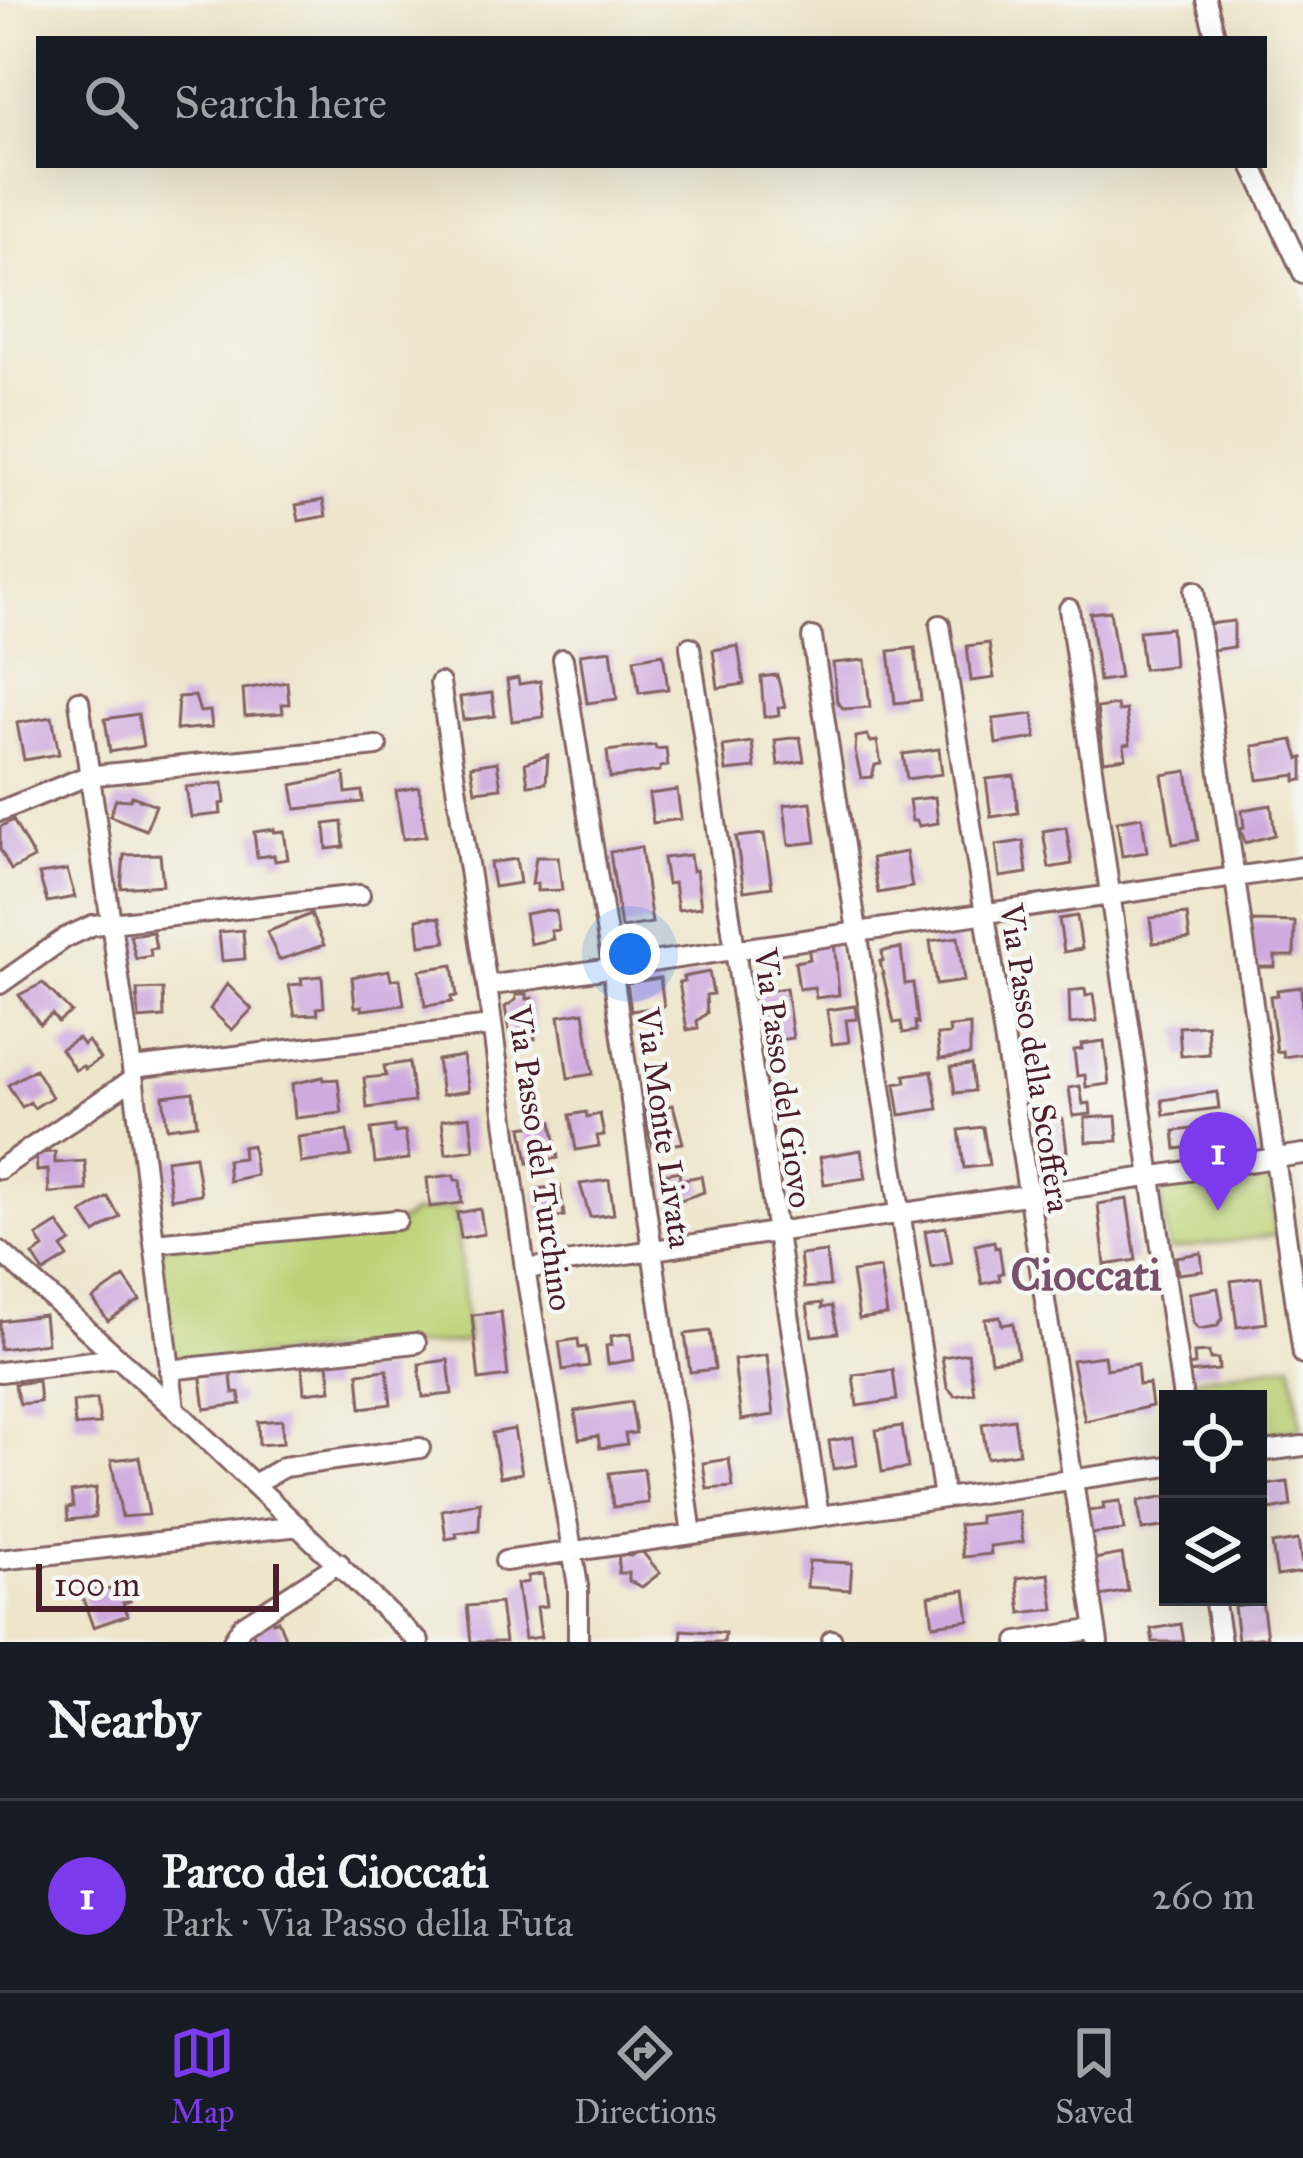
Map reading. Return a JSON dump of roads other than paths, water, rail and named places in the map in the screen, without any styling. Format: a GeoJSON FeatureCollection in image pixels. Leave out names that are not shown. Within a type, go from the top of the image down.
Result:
{"type":"FeatureCollection","features":[{"type":"Feature","properties":{"kind":"street"},"geometry":{"type":"LineString","coordinates":[[1206,0],[1215,36]]}},
{"type":"Feature","properties":{"kind":"street"},"geometry":{"type":"LineString","coordinates":[[1253,168],[1303,273]]}},
{"type":"Feature","properties":{"kind":"street"},"geometry":{"type":"LineString","coordinates":[[1194,591],[1303,1354]]}},
{"type":"Feature","properties":{"kind":"street"},"geometry":{"type":"LineString","coordinates":[[1069,609],[1182,1390]]}},
{"type":"Feature","properties":{"kind":"street","name":"Via Passo della Scoffera"},"geometry":{"type":"LineString","coordinates":[[940,625],[1097,1636]]}},
{"type":"Feature","properties":{"kind":"street"},"geometry":{"type":"LineString","coordinates":[[812,637],[944,1498]]}},
{"type":"Feature","properties":{"kind":"street","name":"Via Passo del Giovo"},"geometry":{"type":"LineString","coordinates":[[690,647],[819,1516]]}},
{"type":"Feature","properties":{"kind":"street","name":"Via Monte Livata"},"geometry":{"type":"LineString","coordinates":[[563,659],[612,966],[692,1534]]}},
{"type":"Feature","properties":{"kind":"street","name":"Via Passo del Turchino"},"geometry":{"type":"LineString","coordinates":[[440,683],[525,1269],[573,1552],[580,1601],[578,1642]]}},
{"type":"Feature","properties":{"kind":"street"},"geometry":{"type":"LineString","coordinates":[[79,701],[175,1409]]}},
{"type":"Feature","properties":{"kind":"street"},"geometry":{"type":"LineString","coordinates":[[0,811],[87,776],[377,746]]}},
{"type":"Feature","properties":{"kind":"street"},"geometry":{"type":"LineString","coordinates":[[487,986],[1303,867]]}},
{"type":"Feature","properties":{"kind":"street"},"geometry":{"type":"LineString","coordinates":[[0,984],[72,934],[110,921],[360,895]]}},
{"type":"Feature","properties":{"kind":"street"},"geometry":{"type":"LineString","coordinates":[[0,1169],[132,1074],[491,1026]]}},
{"type":"Feature","properties":{"kind":"street"},"geometry":{"type":"LineString","coordinates":[[525,1269],[1303,1154]]}},
{"type":"Feature","properties":{"kind":"street"},"geometry":{"type":"LineString","coordinates":[[154,1243],[397,1220]]}},
{"type":"Feature","properties":{"kind":"street"},"geometry":{"type":"LineString","coordinates":[[0,1251],[175,1409],[419,1642]]}},
{"type":"Feature","properties":{"kind":"street"},"geometry":{"type":"LineString","coordinates":[[170,1370],[416,1342]]}},
{"type":"Feature","properties":{"kind":"street"},"geometry":{"type":"LineString","coordinates":[[0,1372],[117,1358]]}},
{"type":"Feature","properties":{"kind":"street"},"geometry":{"type":"LineString","coordinates":[[1267,1451],[1303,1446]]}},
{"type":"Feature","properties":{"kind":"street"},"geometry":{"type":"LineString","coordinates":[[254,1484],[284,1467],[420,1448]]}},
{"type":"Feature","properties":{"kind":"street"},"geometry":{"type":"LineString","coordinates":[[505,1561],[1159,1467]]}},
{"type":"Feature","properties":{"kind":"street"},"geometry":{"type":"LineString","coordinates":[[0,1561],[299,1526]]}},
{"type":"Feature","properties":{"kind":"street"},"geometry":{"type":"LineString","coordinates":[[232,1642],[242,1626],[339,1564]]}},
{"type":"Feature","properties":{"kind":"street"},"geometry":{"type":"LineString","coordinates":[[1216,1606],[1222,1642]]}},
{"type":"Feature","properties":{"kind":"street"},"geometry":{"type":"LineString","coordinates":[[1018,1642],[1097,1636]]}},
{"type":"Feature","properties":{"kind":"place","name":"Parco dei Cioccati"},"geometry":{"type":"Point","coordinates":[1218,1211]}},
{"type":"Feature","properties":{"kind":"district","name":"Cioccati"},"geometry":{"type":"Point","coordinates":[1086,1274]}}]}
